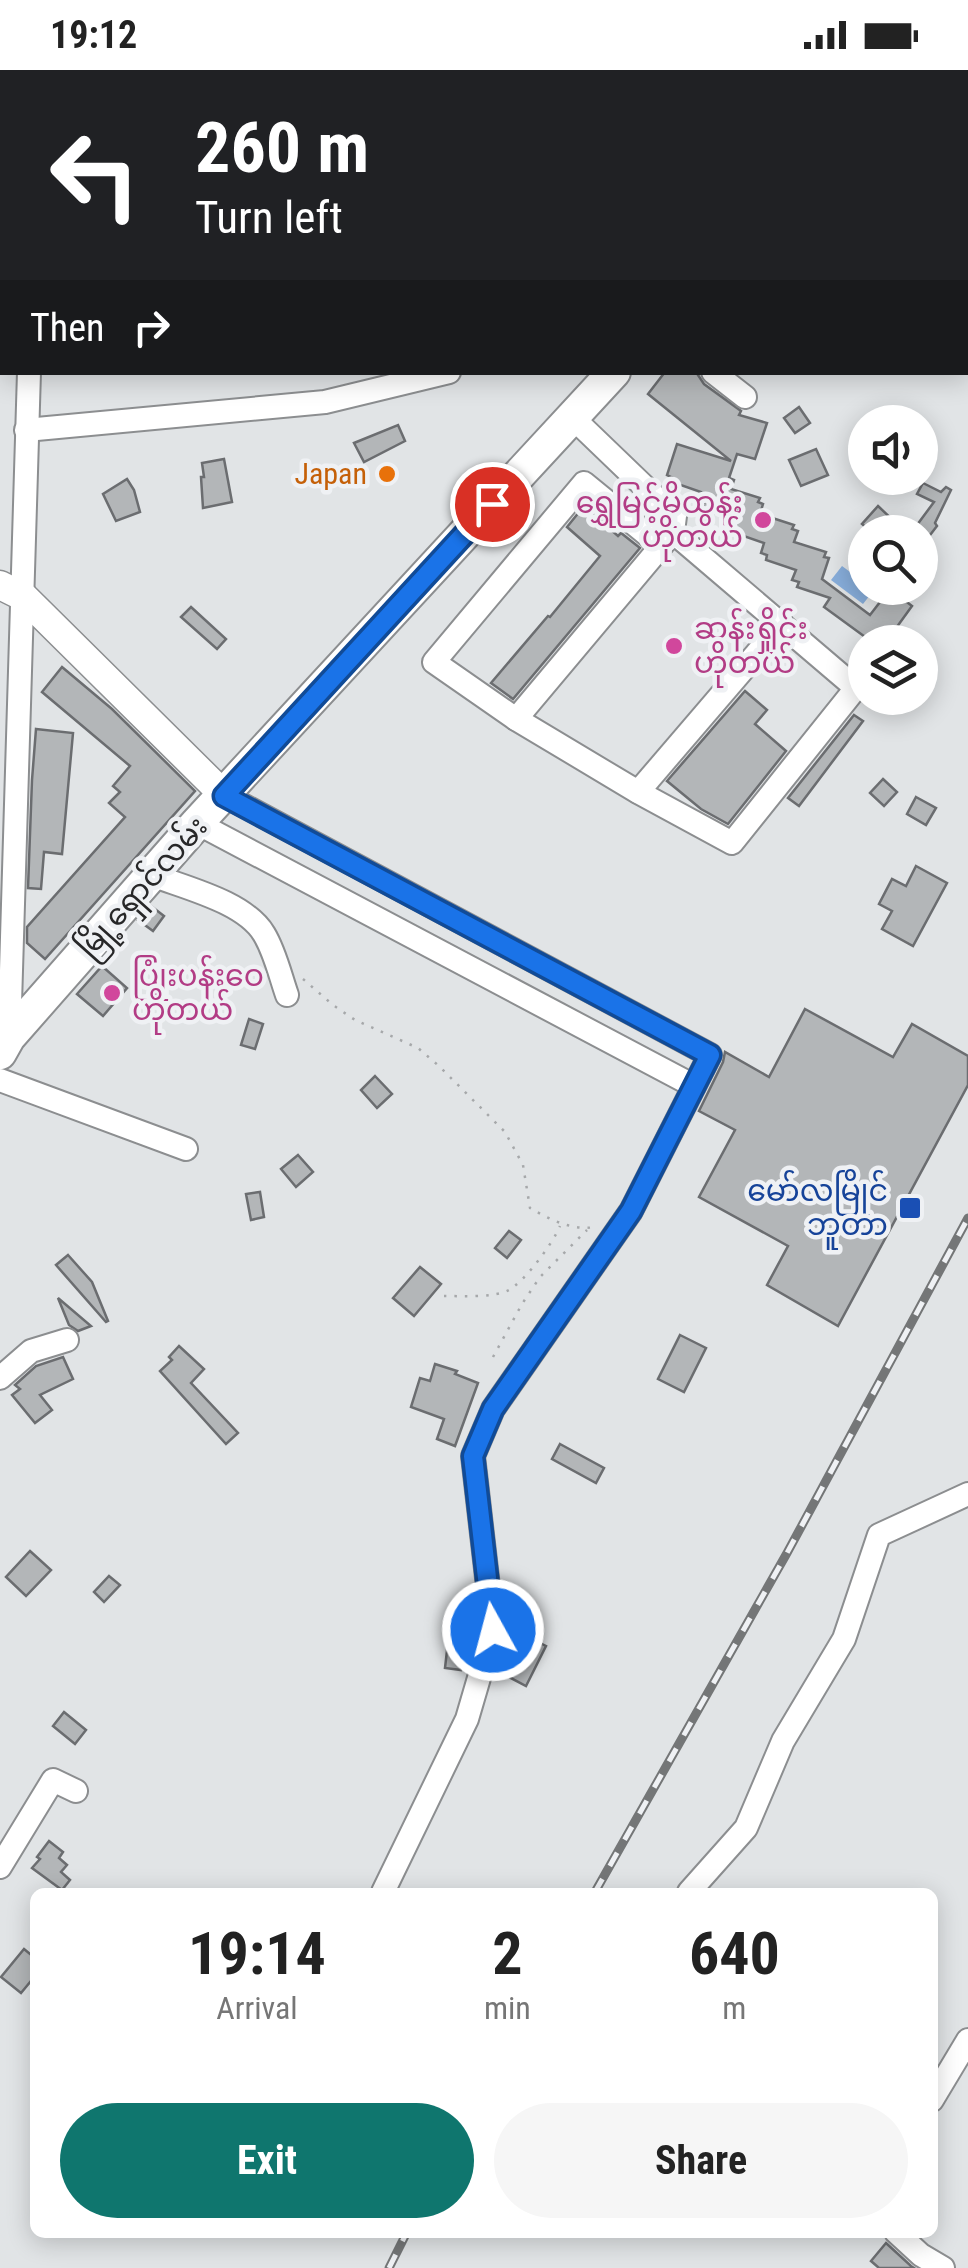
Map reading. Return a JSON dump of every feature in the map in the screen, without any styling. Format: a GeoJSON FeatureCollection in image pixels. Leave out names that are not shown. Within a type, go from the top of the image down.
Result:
{"type":"FeatureCollection","features":[{"type":"Feature","properties":{"kind":"highway","name":"မြို့ရှောင်လမ်း"},"geometry":{"type":"LineString","coordinates":[[4,1045],[198,823],[611,375]]}},
{"type":"Feature","properties":{"kind":"main road"},"geometry":{"type":"LineString","coordinates":[[12,591],[224,796]]}},
{"type":"Feature","properties":{"kind":"street"},"geometry":{"type":"LineString","coordinates":[[4,1045],[12,591],[29,375]]}},
{"type":"Feature","properties":{"kind":"street"},"geometry":{"type":"LineString","coordinates":[[26,430],[325,402],[438,375]]}},
{"type":"Feature","properties":{"kind":"street"},"geometry":{"type":"LineString","coordinates":[[717,375],[745,397]]}},
{"type":"Feature","properties":{"kind":"street"},"geometry":{"type":"LineString","coordinates":[[516,719],[667,539],[675,516],[572,417]]}},
{"type":"Feature","properties":{"kind":"street"},"geometry":{"type":"LineString","coordinates":[[584,483],[782,624],[856,688],[732,842],[638,792],[516,719],[434,662],[584,483]]}},
{"type":"Feature","properties":{"kind":"street"},"geometry":{"type":"LineString","coordinates":[[638,792],[782,624]]}},
{"type":"Feature","properties":{"kind":"street"},"geometry":{"type":"LineString","coordinates":[[224,796],[710,1055],[631,1211],[493,1409],[473,1456],[493,1630],[467,1720],[385,1888]]}},
{"type":"Feature","properties":{"kind":"street"},"geometry":{"type":"LineString","coordinates":[[198,823],[694,1086]]}},
{"type":"Feature","properties":{"kind":"street"},"geometry":{"type":"LineString","coordinates":[[152,875],[251,917],[293,985]]}},
{"type":"Feature","properties":{"kind":"street"},"geometry":{"type":"LineString","coordinates":[[0,1080],[186,1150]]}},
{"type":"Feature","properties":{"kind":"street"},"geometry":{"type":"LineString","coordinates":[[2,1384],[31,1352],[67,1340]]}},
{"type":"Feature","properties":{"kind":"street"},"geometry":{"type":"LineString","coordinates":[[693,1888],[746,1828],[783,1742],[844,1639],[879,1535],[968,1494]]}},
{"type":"Feature","properties":{"kind":"street"},"geometry":{"type":"LineString","coordinates":[[0,1867],[52,1780],[76,1791]]}},
{"type":"Feature","properties":{"kind":"street"},"geometry":{"type":"LineString","coordinates":[[938,2090],[968,2040]]}},
{"type":"Feature","properties":{"kind":"street"},"geometry":{"type":"LineString","coordinates":[[903,2238],[943,2268]]}},
{"type":"Feature","properties":{"kind":"path"},"geometry":{"type":"LineString","coordinates":[[293,985],[307,985],[355,1020],[418,1048],[505,1132],[523,1166],[530,1208],[552,1221],[588,1229]]}},
{"type":"Feature","properties":{"kind":"path"},"geometry":{"type":"LineString","coordinates":[[493,1358],[540,1277],[588,1229],[631,1211]]}},
{"type":"Feature","properties":{"kind":"path"},"geometry":{"type":"LineString","coordinates":[[444,1296],[477,1296],[508,1290],[536,1265],[561,1223]]}},
{"type":"Feature","properties":{"kind":"water"},"geometry":{"type":"Polygon","coordinates":[[[842,566],[848,570],[848,593],[831,580],[842,566]]]}},
{"type":"Feature","properties":{"kind":"building"},"geometry":{"type":"Polygon","coordinates":[[[663,375],[698,375],[704,384],[741,411],[739,415],[767,423],[755,459],[737,454],[729,478],[734,480],[731,489],[760,498],[760,514],[794,525],[792,529],[798,531],[794,542],[826,552],[824,557],[829,558],[822,579],[848,598],[848,605],[857,605],[870,615],[878,605],[912,606],[898,625],[849,625],[824,607],[830,598],[797,587],[799,582],[792,580],[796,570],[766,560],[767,555],[761,553],[764,543],[732,532],[733,528],[727,525],[729,518],[703,509],[704,504],[698,502],[701,492],[672,482],[673,478],[667,475],[677,444],[731,461],[648,394],[663,375]]]}},
{"type":"Feature","properties":{"kind":"building"},"geometry":{"type":"Polygon","coordinates":[[[799,407],[810,423],[795,433],[784,418],[799,407]]]}},
{"type":"Feature","properties":{"kind":"building"},"geometry":{"type":"Polygon","coordinates":[[[398,425],[405,441],[364,462],[354,443],[398,425]]]}},
{"type":"Feature","properties":{"kind":"building"},"geometry":{"type":"Polygon","coordinates":[[[816,449],[828,475],[801,486],[789,460],[816,449]]]}},
{"type":"Feature","properties":{"kind":"building"},"geometry":{"type":"Polygon","coordinates":[[[224,459],[232,502],[203,508],[202,463],[224,459]]]}},
{"type":"Feature","properties":{"kind":"building"},"geometry":{"type":"Polygon","coordinates":[[[127,479],[140,512],[116,521],[103,494],[127,479]]]}},
{"type":"Feature","properties":{"kind":"building"},"geometry":{"type":"Polygon","coordinates":[[[946,487],[951,490],[938,517],[924,515],[934,502],[919,495],[938,495],[938,490],[946,487]]]}},
{"type":"Feature","properties":{"kind":"building"},"geometry":{"type":"Polygon","coordinates":[[[584,506],[618,536],[621,533],[640,548],[513,699],[491,683],[600,556],[567,527],[584,506]]]}},
{"type":"Feature","properties":{"kind":"building"},"geometry":{"type":"Polygon","coordinates":[[[878,506],[888,515],[870,515],[878,506]]]}},
{"type":"Feature","properties":{"kind":"building"},"geometry":{"type":"Polygon","coordinates":[[[191,607],[226,639],[217,649],[181,617],[191,607]]]}},
{"type":"Feature","properties":{"kind":"building"},"geometry":{"type":"Polygon","coordinates":[[[62,667],[112,709],[195,791],[45,959],[27,943],[27,927],[125,817],[109,803],[120,792],[113,786],[130,766],[42,692],[62,667]]]}},
{"type":"Feature","properties":{"kind":"building"},"geometry":{"type":"Polygon","coordinates":[[[745,691],[767,710],[755,724],[786,751],[728,824],[701,809],[667,781],[745,691]]]}},
{"type":"Feature","properties":{"kind":"building"},"geometry":{"type":"Polygon","coordinates":[[[854,715],[863,721],[799,806],[788,798],[854,715]]]}},
{"type":"Feature","properties":{"kind":"building"},"geometry":{"type":"Polygon","coordinates":[[[36,729],[73,733],[62,854],[44,852],[41,889],[28,888],[36,729]]]}},
{"type":"Feature","properties":{"kind":"building"},"geometry":{"type":"Polygon","coordinates":[[[883,779],[897,792],[884,806],[870,793],[883,779]]]}},
{"type":"Feature","properties":{"kind":"building"},"geometry":{"type":"Polygon","coordinates":[[[916,797],[936,808],[926,825],[907,814],[916,797]]]}},
{"type":"Feature","properties":{"kind":"building"},"geometry":{"type":"Polygon","coordinates":[[[916,866],[947,883],[913,946],[882,929],[892,911],[879,904],[892,879],[906,886],[916,866]]]}},
{"type":"Feature","properties":{"kind":"building"},"geometry":{"type":"Polygon","coordinates":[[[151,906],[164,916],[153,931],[138,920],[151,906]]]}},
{"type":"Feature","properties":{"kind":"building"},"geometry":{"type":"Polygon","coordinates":[[[102,966],[127,988],[103,1016],[77,994],[102,966]]]}},
{"type":"Feature","properties":{"kind":"building"},"geometry":{"type":"Polygon","coordinates":[[[805,1009],[893,1057],[912,1024],[968,1056],[968,1085],[838,1326],[767,1285],[788,1246],[699,1197],[735,1130],[699,1111],[725,1052],[769,1077],[805,1009]]]}},
{"type":"Feature","properties":{"kind":"building"},"geometry":{"type":"Polygon","coordinates":[[[249,1019],[263,1024],[255,1049],[241,1045],[249,1019]]]}},
{"type":"Feature","properties":{"kind":"building"},"geometry":{"type":"Polygon","coordinates":[[[375,1076],[392,1094],[377,1108],[361,1090],[375,1076]]]}},
{"type":"Feature","properties":{"kind":"building"},"geometry":{"type":"Polygon","coordinates":[[[298,1155],[313,1172],[296,1187],[281,1169],[298,1155]]]}},
{"type":"Feature","properties":{"kind":"building"},"geometry":{"type":"Polygon","coordinates":[[[260,1192],[264,1217],[251,1220],[246,1194],[260,1192]]]}},
{"type":"Feature","properties":{"kind":"building"},"geometry":{"type":"Polygon","coordinates":[[[509,1231],[521,1240],[507,1258],[495,1248],[509,1231]]]}},
{"type":"Feature","properties":{"kind":"building"},"geometry":{"type":"Polygon","coordinates":[[[68,1255],[92,1282],[108,1321],[56,1265],[68,1255]]]}},
{"type":"Feature","properties":{"kind":"building"},"geometry":{"type":"Polygon","coordinates":[[[420,1267],[441,1284],[414,1316],[393,1298],[420,1267]]]}},
{"type":"Feature","properties":{"kind":"building"},"geometry":{"type":"Polygon","coordinates":[[[58,1298],[91,1326],[78,1331],[69,1325],[58,1298]]]}},
{"type":"Feature","properties":{"kind":"building"},"geometry":{"type":"Polygon","coordinates":[[[680,1335],[706,1348],[684,1392],[658,1379],[680,1335]]]}},
{"type":"Feature","properties":{"kind":"building"},"geometry":{"type":"Polygon","coordinates":[[[179,1346],[204,1369],[191,1383],[238,1433],[226,1444],[160,1371],[179,1346]]]}},
{"type":"Feature","properties":{"kind":"building"},"geometry":{"type":"Polygon","coordinates":[[[63,1357],[73,1379],[40,1395],[52,1410],[35,1423],[12,1395],[20,1389],[15,1385],[36,1366],[63,1357]]]}},
{"type":"Feature","properties":{"kind":"building"},"geometry":{"type":"Polygon","coordinates":[[[435,1364],[478,1383],[455,1446],[437,1439],[444,1419],[411,1407],[420,1378],[430,1381],[435,1364]]]}},
{"type":"Feature","properties":{"kind":"building"},"geometry":{"type":"Polygon","coordinates":[[[560,1444],[604,1468],[596,1483],[552,1459],[560,1444]]]}},
{"type":"Feature","properties":{"kind":"building"},"geometry":{"type":"Polygon","coordinates":[[[30,1551],[51,1570],[26,1596],[6,1577],[30,1551]]]}},
{"type":"Feature","properties":{"kind":"building"},"geometry":{"type":"Polygon","coordinates":[[[109,1576],[120,1585],[104,1602],[94,1592],[109,1576]]]}},
{"type":"Feature","properties":{"kind":"building"},"geometry":{"type":"Polygon","coordinates":[[[526,1636],[546,1646],[526,1686],[507,1676],[526,1636]]]}},
{"type":"Feature","properties":{"kind":"building"},"geometry":{"type":"Polygon","coordinates":[[[448,1642],[464,1644],[461,1670],[445,1668],[448,1642]]]}},
{"type":"Feature","properties":{"kind":"building"},"geometry":{"type":"Polygon","coordinates":[[[64,1712],[86,1730],[75,1744],[53,1726],[64,1712]]]}},
{"type":"Feature","properties":{"kind":"building"},"geometry":{"type":"Polygon","coordinates":[[[49,1841],[63,1852],[59,1858],[67,1865],[61,1872],[70,1880],[64,1888],[32,1868],[40,1859],[37,1857],[49,1841]]]}},
{"type":"Feature","properties":{"kind":"building"},"geometry":{"type":"Polygon","coordinates":[[[24,1949],[30,1954],[30,1982],[21,1993],[1,1977],[24,1949]]]}},
{"type":"Feature","properties":{"kind":"building"},"geometry":{"type":"Polygon","coordinates":[[[886,2243],[914,2268],[879,2268],[871,2261],[886,2243]]]}},
{"type":"Feature","properties":{"kind":"railway"},"geometry":{"type":"LineString","coordinates":[[597,1888],[787,1553],[968,1218]]}},
{"type":"Feature","properties":{"kind":"railway"},"geometry":{"type":"LineString","coordinates":[[389,2268],[404,2238]]}},
{"type":"Feature","properties":{"kind":"place","name":"Japan"},"geometry":{"type":"Point","coordinates":[387,474]}},
{"type":"Feature","properties":{"kind":"place","name":"ရွှေမြင့်မိုထွန်း ဟိုတယ်"},"geometry":{"type":"Point","coordinates":[763,520]}},
{"type":"Feature","properties":{"kind":"place","name":"ဆန်းရှိုင်း ဟိုတယ်"},"geometry":{"type":"Point","coordinates":[674,646]}},
{"type":"Feature","properties":{"kind":"place","name":"ပြုံးပန်းဝေ ဟိုတယ်"},"geometry":{"type":"Point","coordinates":[112,993]}},
{"type":"Feature","properties":{"kind":"place","name":"မော်လမြိုင် ဘူတာ"},"geometry":{"type":"Point","coordinates":[910,1208]}},
{"type":"Feature","properties":{"kind":"route"},"geometry":{"type":"LineString","coordinates":[[492,504],[224,796],[710,1055],[631,1211],[493,1409],[473,1456],[493,1630]]}}]}
